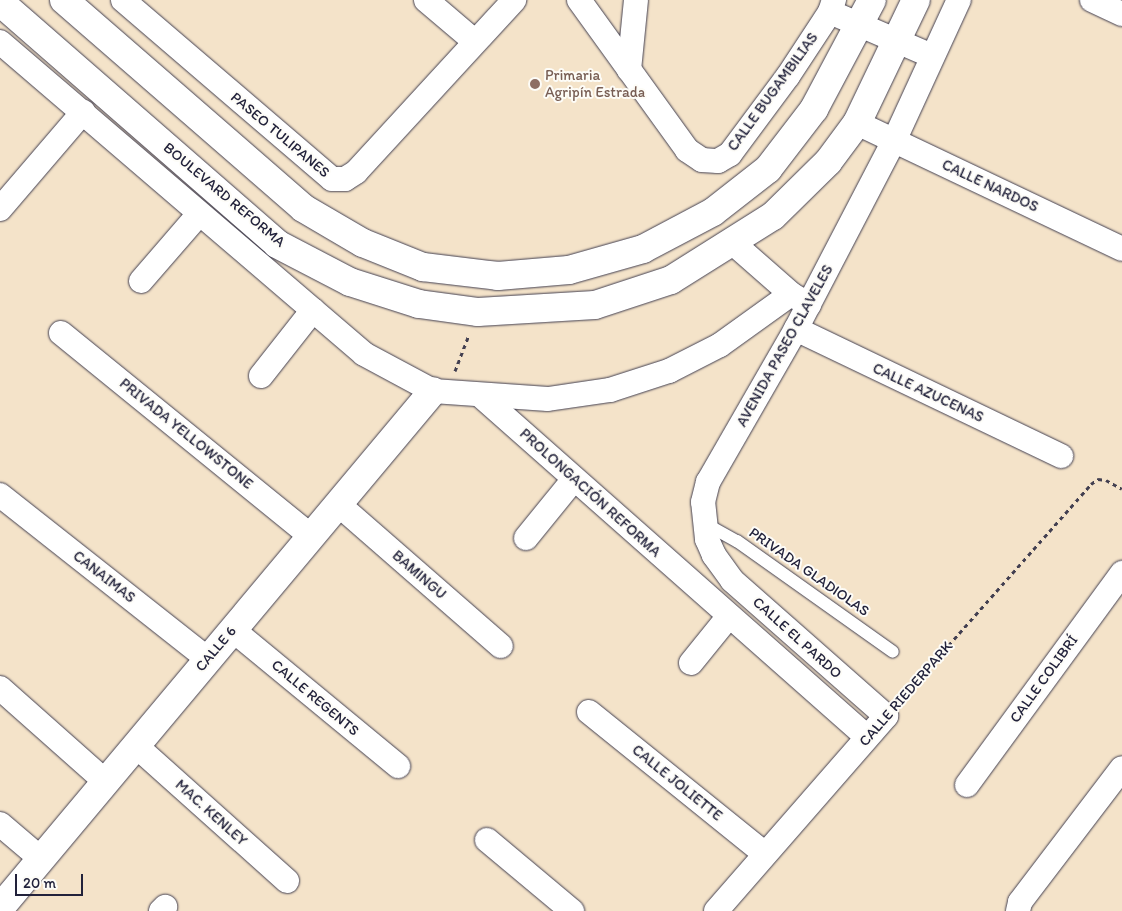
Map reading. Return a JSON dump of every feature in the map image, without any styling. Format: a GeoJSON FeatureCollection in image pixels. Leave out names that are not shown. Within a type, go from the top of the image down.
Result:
{"type":"FeatureCollection","features":[{"type":"Feature","properties":{"kind":"main road"},"geometry":{"type":"LineString","coordinates":[[64,0],[303,208],[363,243],[423,267],[498,276],[569,270],[643,249],[713,212],[768,169],[814,109],[872,0]]}},
{"type":"Feature","properties":{"kind":"main road","name":"BOULEVARD REFORMA"},"geometry":{"type":"LineString","coordinates":[[0,2],[277,244],[350,282],[419,304],[478,312],[595,305],[671,280],[733,243],[773,216],[828,162],[857,123],[916,0]]}},
{"type":"Feature","properties":{"kind":"main road","name":"CALLE 6"},"geometry":{"type":"LineString","coordinates":[[0,908],[338,504],[440,392]]}},
{"type":"Feature","properties":{"kind":"street","name":"PASEO TULIPANES"},"geometry":{"type":"LineString","coordinates":[[123,0],[332,179],[345,179],[356,172],[474,40],[514,0]]}},
{"type":"Feature","properties":{"kind":"street"},"geometry":{"type":"LineString","coordinates":[[426,0],[474,40]]}},
{"type":"Feature","properties":{"kind":"street","name":"CALLE BUGAMBILIAS"},"geometry":{"type":"LineString","coordinates":[[580,0],[687,150],[702,160],[718,161],[730,154],[832,6]]}},
{"type":"Feature","properties":{"kind":"street"},"geometry":{"type":"LineString","coordinates":[[629,70],[636,0]]}},
{"type":"Feature","properties":{"kind":"street","name":"AVENIDA PASEO CLAVELES"},"geometry":{"type":"LineString","coordinates":[[714,555],[704,523],[702,502],[708,482],[796,329],[799,299],[894,141],[959,0]]}},
{"type":"Feature","properties":{"kind":"street"},"geometry":{"type":"LineString","coordinates":[[1092,0],[1122,14]]}},
{"type":"Feature","properties":{"kind":"street"},"geometry":{"type":"LineString","coordinates":[[832,6],[859,27],[932,56]]}},
{"type":"Feature","properties":{"kind":"street"},"geometry":{"type":"LineString","coordinates":[[0,42],[364,354],[440,392],[548,399],[627,384],[669,371],[720,345],[799,299],[733,243]]}},
{"type":"Feature","properties":{"kind":"street"},"geometry":{"type":"LineString","coordinates":[[0,209],[83,112]]}},
{"type":"Feature","properties":{"kind":"street","name":"CALLE NARDOS"},"geometry":{"type":"LineString","coordinates":[[857,123],[1122,248]]}},
{"type":"Feature","properties":{"kind":"street"},"geometry":{"type":"LineString","coordinates":[[141,281],[199,214]]}},
{"type":"Feature","properties":{"kind":"street"},"geometry":{"type":"LineString","coordinates":[[261,376],[313,310]]}},
{"type":"Feature","properties":{"kind":"street","name":"CALLE AZUCENAS"},"geometry":{"type":"LineString","coordinates":[[796,329],[1061,456]]}},
{"type":"Feature","properties":{"kind":"street","name":"PRIVADA YELLOWSTONE"},"geometry":{"type":"LineString","coordinates":[[61,333],[311,536]]}},
{"type":"Feature","properties":{"kind":"street","name":"PROLONGACIÓN REFORMA"},"geometry":{"type":"LineString","coordinates":[[480,395],[701,592]]}},
{"type":"Feature","properties":{"kind":"street"},"geometry":{"type":"LineString","coordinates":[[526,538],[574,479]]}},
{"type":"Feature","properties":{"kind":"street","name":"CANAIMAS"},"geometry":{"type":"LineString","coordinates":[[0,495],[208,659]]}},
{"type":"Feature","properties":{"kind":"street","name":"BAMINGU"},"geometry":{"type":"LineString","coordinates":[[338,504],[501,646]]}},
{"type":"Feature","properties":{"kind":"street","name":"CALLE EL PARDO"},"geometry":{"type":"LineString","coordinates":[[714,555],[732,580],[886,716]]}},
{"type":"Feature","properties":{"kind":"street","name":"CALLE COLIBRÍ"},"geometry":{"type":"LineString","coordinates":[[967,785],[1122,573]]}},
{"type":"Feature","properties":{"kind":"street","name":"CALLE EL PARDO"},"geometry":{"type":"LineString","coordinates":[[701,592],[867,737]]}},
{"type":"Feature","properties":{"kind":"street"},"geometry":{"type":"LineString","coordinates":[[691,663],[728,616]]}},
{"type":"Feature","properties":{"kind":"street","name":"CALLE REGENTS"},"geometry":{"type":"LineString","coordinates":[[233,630],[398,766]]}},
{"type":"Feature","properties":{"kind":"street"},"geometry":{"type":"LineString","coordinates":[[0,688],[106,782]]}},
{"type":"Feature","properties":{"kind":"street","name":"CALLE JOLIETTE"},"geometry":{"type":"LineString","coordinates":[[589,712],[764,854]]}},
{"type":"Feature","properties":{"kind":"street","name":"CALLE RIEDERPARK"},"geometry":{"type":"LineString","coordinates":[[716,911],[886,716]]}},
{"type":"Feature","properties":{"kind":"street","name":"MAC. KENLEY"},"geometry":{"type":"LineString","coordinates":[[136,746],[287,881]]}},
{"type":"Feature","properties":{"kind":"street"},"geometry":{"type":"LineString","coordinates":[[1018,911],[1020,902],[1122,768]]}},
{"type":"Feature","properties":{"kind":"street"},"geometry":{"type":"LineString","coordinates":[[0,824],[40,858]]}},
{"type":"Feature","properties":{"kind":"street"},"geometry":{"type":"LineString","coordinates":[[487,840],[572,911]]}},
{"type":"Feature","properties":{"kind":"lane","name":"PRIVADA GLADIOLAS"},"geometry":{"type":"LineString","coordinates":[[704,523],[737,541],[893,652]]}},
{"type":"Feature","properties":{"kind":"path"},"geometry":{"type":"LineString","coordinates":[[440,392],[478,312]]}},
{"type":"Feature","properties":{"kind":"path","name":"CALLE RIEDERPARK"},"geometry":{"type":"LineString","coordinates":[[886,716],[1091,484],[1098,479],[1122,489]]}},
{"type":"Feature","properties":{"kind":"place","name":"Primaria Agripín Estrada"},"geometry":{"type":"Point","coordinates":[535,84]}}]}
